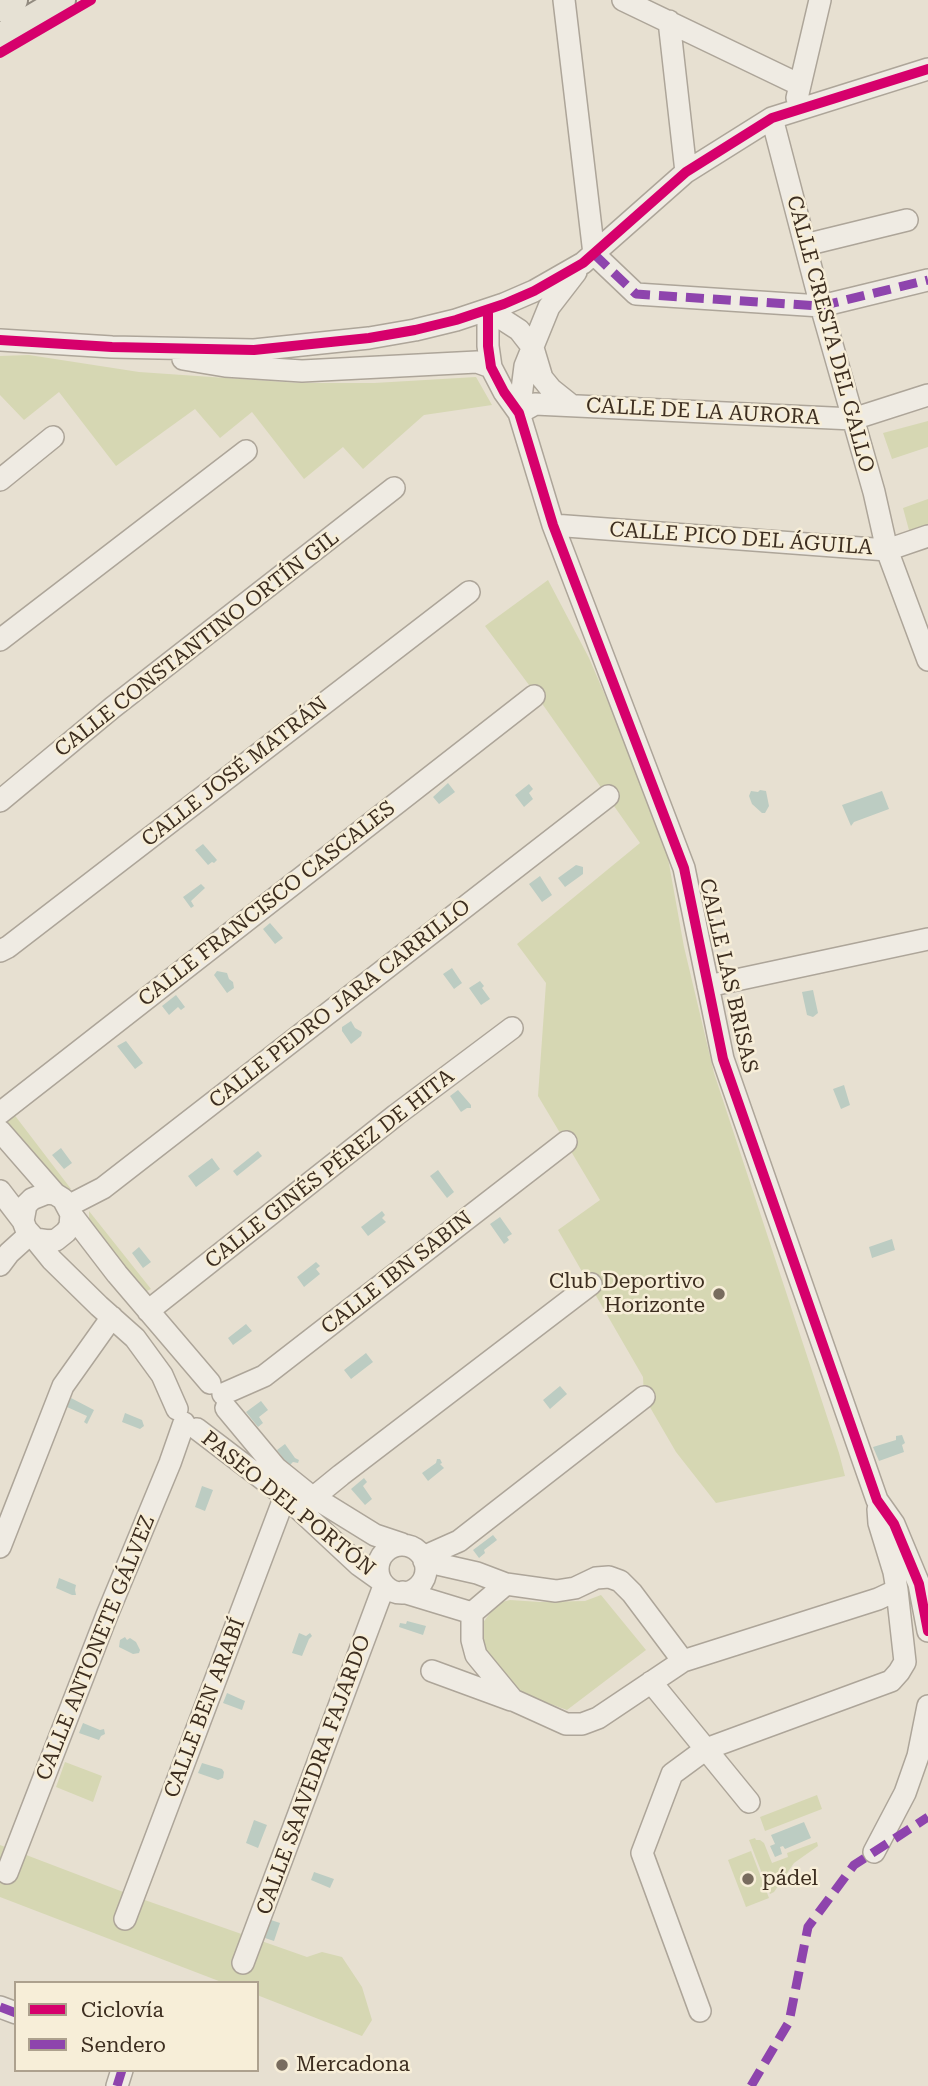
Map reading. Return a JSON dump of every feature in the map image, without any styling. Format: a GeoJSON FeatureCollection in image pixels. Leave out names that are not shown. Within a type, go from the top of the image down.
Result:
{"type":"FeatureCollection","features":[{"type":"Feature","properties":{"kind":"main road"},"geometry":{"type":"LineString","coordinates":[[0,8],[14,0]]}},
{"type":"Feature","properties":{"kind":"main road"},"geometry":{"type":"LineString","coordinates":[[0,37],[62,0]]}},
{"type":"Feature","properties":{"kind":"street"},"geometry":{"type":"LineString","coordinates":[[564,0],[588,258],[636,294],[821,306],[928,281]]}},
{"type":"Feature","properties":{"kind":"street"},"geometry":{"type":"LineString","coordinates":[[623,0],[664,13],[800,85]]}},
{"type":"Feature","properties":{"kind":"street"},"geometry":{"type":"LineString","coordinates":[[795,111],[820,0]]}},
{"type":"Feature","properties":{"kind":"street"},"geometry":{"type":"LineString","coordinates":[[664,13],[686,172]]}},
{"type":"Feature","properties":{"kind":"street"},"geometry":{"type":"LineString","coordinates":[[519,413],[525,366],[548,307],[588,258],[686,172],[772,118],[928,69]]}},
{"type":"Feature","properties":{"kind":"street","name":"CALLE CRESTA DEL GALLO"},"geometry":{"type":"LineString","coordinates":[[772,118],[821,306],[874,492],[887,550],[928,660]]}},
{"type":"Feature","properties":{"kind":"street"},"geometry":{"type":"LineString","coordinates":[[805,245],[907,220]]}},
{"type":"Feature","properties":{"kind":"street"},"geometry":{"type":"LineString","coordinates":[[0,340],[112,347],[254,350],[369,338],[415,330],[488,310],[534,291],[588,258]]}},
{"type":"Feature","properties":{"kind":"street"},"geometry":{"type":"LineString","coordinates":[[488,310],[519,330],[533,348],[542,378],[571,405]]}},
{"type":"Feature","properties":{"kind":"street"},"geometry":{"type":"LineString","coordinates":[[488,310],[491,367],[519,413]]}},
{"type":"Feature","properties":{"kind":"street"},"geometry":{"type":"LineString","coordinates":[[112,347],[225,366],[302,371],[477,362],[491,367]]}},
{"type":"Feature","properties":{"kind":"street","name":"CALLE DE LA AURORA"},"geometry":{"type":"LineString","coordinates":[[519,413],[535,404],[853,419],[928,395]]}},
{"type":"Feature","properties":{"kind":"street","name":"CALLE LAS BRISAS"},"geometry":{"type":"LineString","coordinates":[[519,413],[552,525],[684,868],[723,1059],[877,1500],[894,1524],[919,1584],[928,1631]]}},
{"type":"Feature","properties":{"kind":"street"},"geometry":{"type":"LineString","coordinates":[[0,480],[53,437]]}},
{"type":"Feature","properties":{"kind":"street"},"geometry":{"type":"LineString","coordinates":[[0,640],[246,451]]}},
{"type":"Feature","properties":{"kind":"street","name":"CALLE CONSTANTINO ORTÍN GIL"},"geometry":{"type":"LineString","coordinates":[[0,801],[112,708],[394,488]]}},
{"type":"Feature","properties":{"kind":"street","name":"CALLE PICO DEL ÁGUILA"},"geometry":{"type":"LineString","coordinates":[[552,525],[887,550],[928,536]]}},
{"type":"Feature","properties":{"kind":"street","name":"CALLE JOSÉ MATRÁN"},"geometry":{"type":"LineString","coordinates":[[0,951],[470,592]]}},
{"type":"Feature","properties":{"kind":"street","name":"CALLE FRANCISCO CASCALES"},"geometry":{"type":"LineString","coordinates":[[0,1113],[534,695]]}},
{"type":"Feature","properties":{"kind":"street","name":"CALLE PEDRO JARA CARRILLO"},"geometry":{"type":"LineString","coordinates":[[65,1205],[103,1188],[608,796]]}},
{"type":"Feature","properties":{"kind":"street"},"geometry":{"type":"LineString","coordinates":[[708,986],[928,939]]}},
{"type":"Feature","properties":{"kind":"street","name":"CALLE GINÉS PÉREZ DE HITA"},"geometry":{"type":"LineString","coordinates":[[148,1311],[396,1115],[512,1028]]}},
{"type":"Feature","properties":{"kind":"street","name":"PASEO DEL PORTÓN"},"geometry":{"type":"LineString","coordinates":[[0,1131],[65,1205],[276,1468],[314,1497],[375,1535],[402,1544]]}},
{"type":"Feature","properties":{"kind":"street","name":"CALLE IBN SABIN"},"geometry":{"type":"LineString","coordinates":[[220,1395],[264,1376],[566,1142]]}},
{"type":"Feature","properties":{"kind":"street","name":"PASEO DEL PORTÓN"},"geometry":{"type":"LineString","coordinates":[[0,1191],[52,1259],[135,1338],[162,1375],[186,1420],[285,1496],[359,1565],[389,1586],[472,1613]]}},
{"type":"Feature","properties":{"kind":"street"},"geometry":{"type":"LineString","coordinates":[[0,1265],[29,1231],[26,1205],[32,1199],[39,1195],[65,1205],[70,1226],[61,1237],[49,1241],[29,1231]]}},
{"type":"Feature","properties":{"kind":"street"},"geometry":{"type":"LineString","coordinates":[[314,1497],[591,1284]]}},
{"type":"Feature","properties":{"kind":"street"},"geometry":{"type":"LineString","coordinates":[[0,1546],[63,1386],[112,1317]]}},
{"type":"Feature","properties":{"kind":"street"},"geometry":{"type":"LineString","coordinates":[[194,1382],[220,1395],[221,1420],[216,1424],[204,1429],[186,1420],[181,1393],[187,1386],[194,1382]]}},
{"type":"Feature","properties":{"kind":"street"},"geometry":{"type":"LineString","coordinates":[[423,1559],[459,1541],[644,1396]]}},
{"type":"Feature","properties":{"kind":"street","name":"CALLE ANTONETE GÁLVEZ"},"geometry":{"type":"LineString","coordinates":[[7,1873],[186,1420]]}},
{"type":"Feature","properties":{"kind":"street","name":"CALLE BEN ARABÍ"},"geometry":{"type":"LineString","coordinates":[[125,1919],[285,1496]]}},
{"type":"Feature","properties":{"kind":"street"},"geometry":{"type":"LineString","coordinates":[[700,2011],[642,1853],[672,1774],[706,1749],[891,1681],[905,1662],[894,1572],[879,1523],[877,1500]]}},
{"type":"Feature","properties":{"kind":"street"},"geometry":{"type":"LineString","coordinates":[[402,1544],[417,1550],[423,1559],[426,1571],[416,1588],[389,1586],[378,1564],[386,1550],[402,1544]]}},
{"type":"Feature","properties":{"kind":"street"},"geometry":{"type":"LineString","coordinates":[[423,1559],[477,1573],[506,1584],[556,1591],[575,1588],[596,1578],[609,1577],[620,1581],[683,1661]]}},
{"type":"Feature","properties":{"kind":"street"},"geometry":{"type":"LineString","coordinates":[[506,1584],[472,1613],[472,1640],[476,1655],[513,1700]]}},
{"type":"Feature","properties":{"kind":"street","name":"CALLE SAAVEDRA FAJARDO"},"geometry":{"type":"LineString","coordinates":[[243,1964],[389,1586]]}},
{"type":"Feature","properties":{"kind":"street"},"geometry":{"type":"LineString","coordinates":[[432,1671],[513,1700],[566,1724],[582,1724],[598,1718],[683,1661],[878,1599],[897,1590]]}},
{"type":"Feature","properties":{"kind":"street"},"geometry":{"type":"LineString","coordinates":[[453,1677],[476,1655]]}},
{"type":"Feature","properties":{"kind":"street"},"geometry":{"type":"LineString","coordinates":[[651,1682],[749,1802]]}},
{"type":"Feature","properties":{"kind":"street"},"geometry":{"type":"LineString","coordinates":[[874,1852],[905,1793],[918,1756],[928,1706]]}},
{"type":"Feature","properties":{"kind":"green space"},"geometry":{"type":"Polygon","coordinates":[[[29,355],[139,372],[299,383],[374,383],[476,377],[492,405],[424,415],[363,469],[343,447],[304,479],[252,412],[220,438],[195,409],[116,466],[59,392],[24,420],[0,395],[0,356],[29,355]]]}},
{"type":"Feature","properties":{"kind":"green space"},"geometry":{"type":"Polygon","coordinates":[[[928,421],[928,447],[892,459],[883,433],[928,421]]]}},
{"type":"Feature","properties":{"kind":"green space"},"geometry":{"type":"Polygon","coordinates":[[[928,499],[928,528],[910,534],[903,508],[928,499]]]}},
{"type":"Feature","properties":{"kind":"green space"},"geometry":{"type":"Polygon","coordinates":[[[548,580],[589,658],[636,767],[666,847],[684,947],[714,1073],[845,1476],[716,1503],[676,1452],[644,1397],[643,1377],[558,1230],[600,1200],[538,1096],[546,983],[517,944],[640,843],[485,626],[548,580]]]}},
{"type":"Feature","properties":{"kind":"green space"},"geometry":{"type":"Polygon","coordinates":[[[13,1113],[71,1189],[61,1189],[8,1127],[7,1123],[13,1113]]]}},
{"type":"Feature","properties":{"kind":"green space"},"geometry":{"type":"Polygon","coordinates":[[[89,1211],[151,1289],[143,1293],[89,1222],[89,1211]]]}},
{"type":"Feature","properties":{"kind":"green space"},"geometry":{"type":"Polygon","coordinates":[[[601,1595],[646,1650],[567,1710],[520,1693],[485,1650],[480,1635],[482,1624],[502,1602],[585,1601],[601,1595]]]}},
{"type":"Feature","properties":{"kind":"green space"},"geometry":{"type":"Polygon","coordinates":[[[65,1762],[102,1776],[93,1802],[56,1787],[65,1762]]]}},
{"type":"Feature","properties":{"kind":"green space"},"geometry":{"type":"Polygon","coordinates":[[[817,1795],[822,1809],[765,1831],[760,1817],[817,1795]]]}},
{"type":"Feature","properties":{"kind":"green space"},"geometry":{"type":"Polygon","coordinates":[[[755,1838],[764,1843],[772,1863],[788,1857],[787,1853],[817,1842],[818,1846],[794,1863],[770,1894],[749,1840],[755,1838]]]}},
{"type":"Feature","properties":{"kind":"green space"},"geometry":{"type":"Polygon","coordinates":[[[0,1845],[139,1898],[307,1957],[322,1952],[342,1957],[362,1987],[372,2020],[362,2036],[259,1996],[259,1981],[219,1981],[0,1897],[0,1845]]]}},
{"type":"Feature","properties":{"kind":"green space","name":"pádel"},"geometry":{"type":"Polygon","coordinates":[[[751,1851],[769,1898],[746,1907],[728,1860],[751,1851]]]}},
{"type":"Feature","properties":{"kind":"shaded area"},"geometry":{"type":"Polygon","coordinates":[[[448,783],[455,792],[439,804],[433,797],[448,783]]]}},
{"type":"Feature","properties":{"kind":"shaded area"},"geometry":{"type":"Polygon","coordinates":[[[529,784],[533,789],[529,793],[533,799],[524,807],[515,795],[529,784]]]}},
{"type":"Feature","properties":{"kind":"shaded area"},"geometry":{"type":"Polygon","coordinates":[[[751,791],[766,791],[769,806],[765,813],[752,804],[749,796],[751,791]]]}},
{"type":"Feature","properties":{"kind":"shaded area"},"geometry":{"type":"Polygon","coordinates":[[[882,791],[889,809],[854,822],[851,826],[842,805],[882,791]]]}},
{"type":"Feature","properties":{"kind":"shaded area"},"geometry":{"type":"Polygon","coordinates":[[[203,844],[217,860],[214,863],[208,865],[195,850],[203,844]]]}},
{"type":"Feature","properties":{"kind":"shaded area"},"geometry":{"type":"Polygon","coordinates":[[[576,865],[583,867],[583,874],[565,887],[558,878],[576,865]]]}},
{"type":"Feature","properties":{"kind":"shaded area"},"geometry":{"type":"Polygon","coordinates":[[[540,876],[552,895],[542,902],[529,884],[540,876]]]}},
{"type":"Feature","properties":{"kind":"shaded area"},"geometry":{"type":"Polygon","coordinates":[[[201,884],[205,888],[191,901],[194,906],[191,908],[183,897],[201,884]]]}},
{"type":"Feature","properties":{"kind":"shaded area"},"geometry":{"type":"Polygon","coordinates":[[[270,923],[283,938],[275,944],[263,929],[270,923]]]}},
{"type":"Feature","properties":{"kind":"shaded area"},"geometry":{"type":"Polygon","coordinates":[[[452,968],[462,983],[454,989],[443,974],[452,968]]]}},
{"type":"Feature","properties":{"kind":"shaded area"},"geometry":{"type":"Polygon","coordinates":[[[217,971],[227,973],[233,982],[234,988],[227,993],[214,975],[217,971]]]}},
{"type":"Feature","properties":{"kind":"shaded area"},"geometry":{"type":"Polygon","coordinates":[[[480,981],[490,999],[481,1005],[469,988],[480,981]]]}},
{"type":"Feature","properties":{"kind":"shaded area"},"geometry":{"type":"Polygon","coordinates":[[[813,990],[818,1013],[813,1017],[807,1015],[802,992],[813,990]]]}},
{"type":"Feature","properties":{"kind":"shaded area"},"geometry":{"type":"Polygon","coordinates":[[[176,995],[185,1007],[181,1010],[178,1007],[169,1015],[162,1006],[176,995]]]}},
{"type":"Feature","properties":{"kind":"shaded area"},"geometry":{"type":"Polygon","coordinates":[[[351,1021],[355,1028],[362,1032],[351,1044],[342,1027],[351,1021]]]}},
{"type":"Feature","properties":{"kind":"shaded area"},"geometry":{"type":"Polygon","coordinates":[[[126,1041],[143,1063],[135,1069],[117,1046],[126,1041]]]}},
{"type":"Feature","properties":{"kind":"shaded area"},"geometry":{"type":"Polygon","coordinates":[[[844,1085],[850,1105],[841,1109],[833,1089],[844,1085]]]}},
{"type":"Feature","properties":{"kind":"shaded area"},"geometry":{"type":"Polygon","coordinates":[[[458,1090],[471,1105],[471,1108],[461,1112],[450,1096],[458,1090]]]}},
{"type":"Feature","properties":{"kind":"shaded area"},"geometry":{"type":"Polygon","coordinates":[[[61,1148],[72,1163],[64,1169],[52,1155],[61,1148]]]}},
{"type":"Feature","properties":{"kind":"shaded area"},"geometry":{"type":"Polygon","coordinates":[[[258,1151],[262,1156],[237,1176],[233,1171],[258,1151]]]}},
{"type":"Feature","properties":{"kind":"shaded area"},"geometry":{"type":"Polygon","coordinates":[[[212,1158],[220,1169],[196,1187],[188,1176],[212,1158]]]}},
{"type":"Feature","properties":{"kind":"shaded area"},"geometry":{"type":"Polygon","coordinates":[[[438,1170],[454,1192],[447,1198],[430,1176],[438,1170]]]}},
{"type":"Feature","properties":{"kind":"shaded area"},"geometry":{"type":"Polygon","coordinates":[[[382,1211],[385,1215],[382,1218],[386,1222],[368,1236],[361,1227],[382,1211]]]}},
{"type":"Feature","properties":{"kind":"shaded area"},"geometry":{"type":"Polygon","coordinates":[[[500,1217],[512,1234],[504,1244],[490,1224],[500,1217]]]}},
{"type":"Feature","properties":{"kind":"shaded area"},"geometry":{"type":"Polygon","coordinates":[[[892,1239],[895,1250],[872,1258],[869,1247],[892,1239]]]}},
{"type":"Feature","properties":{"kind":"shaded area"},"geometry":{"type":"Polygon","coordinates":[[[139,1247],[151,1262],[143,1268],[132,1253],[139,1247]]]}},
{"type":"Feature","properties":{"kind":"shaded area"},"geometry":{"type":"Polygon","coordinates":[[[316,1262],[320,1266],[316,1269],[320,1274],[304,1287],[297,1277],[316,1262]]]}},
{"type":"Feature","properties":{"kind":"shaded area"},"geometry":{"type":"Polygon","coordinates":[[[246,1324],[252,1331],[233,1345],[228,1338],[246,1324]]]}},
{"type":"Feature","properties":{"kind":"shaded area"},"geometry":{"type":"Polygon","coordinates":[[[366,1353],[373,1362],[351,1379],[344,1370],[366,1353]]]}},
{"type":"Feature","properties":{"kind":"shaded area"},"geometry":{"type":"Polygon","coordinates":[[[560,1386],[567,1394],[550,1409],[543,1400],[560,1386]]]}},
{"type":"Feature","properties":{"kind":"shaded area"},"geometry":{"type":"Polygon","coordinates":[[[71,1398],[94,1410],[87,1424],[84,1422],[87,1416],[67,1407],[71,1398]]]}},
{"type":"Feature","properties":{"kind":"shaded area"},"geometry":{"type":"Polygon","coordinates":[[[261,1401],[268,1410],[259,1417],[263,1423],[258,1427],[246,1412],[261,1401]]]}},
{"type":"Feature","properties":{"kind":"shaded area"},"geometry":{"type":"Polygon","coordinates":[[[125,1413],[142,1420],[144,1426],[140,1429],[122,1422],[125,1413]]]}},
{"type":"Feature","properties":{"kind":"shaded area"},"geometry":{"type":"Polygon","coordinates":[[[902,1435],[904,1452],[879,1461],[873,1447],[896,1440],[896,1436],[902,1435]]]}},
{"type":"Feature","properties":{"kind":"shaded area"},"geometry":{"type":"Polygon","coordinates":[[[285,1444],[299,1460],[298,1463],[293,1462],[289,1466],[277,1450],[285,1444]]]}},
{"type":"Feature","properties":{"kind":"shaded area"},"geometry":{"type":"Polygon","coordinates":[[[437,1459],[440,1459],[444,1468],[428,1481],[422,1473],[436,1463],[437,1459]]]}},
{"type":"Feature","properties":{"kind":"shaded area"},"geometry":{"type":"Polygon","coordinates":[[[364,1478],[367,1482],[363,1486],[372,1499],[365,1505],[351,1489],[364,1478]]]}},
{"type":"Feature","properties":{"kind":"shaded area"},"geometry":{"type":"Polygon","coordinates":[[[202,1486],[213,1490],[205,1511],[195,1507],[202,1486]]]}},
{"type":"Feature","properties":{"kind":"shaded area"},"geometry":{"type":"Polygon","coordinates":[[[493,1535],[497,1540],[484,1550],[485,1553],[479,1558],[473,1550],[493,1535]]]}},
{"type":"Feature","properties":{"kind":"shaded area"},"geometry":{"type":"Polygon","coordinates":[[[59,1578],[76,1585],[76,1595],[56,1588],[59,1578]]]}},
{"type":"Feature","properties":{"kind":"shaded area"},"geometry":{"type":"Polygon","coordinates":[[[407,1621],[426,1626],[423,1635],[399,1627],[400,1623],[406,1624],[407,1621]]]}},
{"type":"Feature","properties":{"kind":"shaded area"},"geometry":{"type":"Polygon","coordinates":[[[299,1633],[306,1636],[310,1633],[312,1636],[302,1656],[292,1653],[299,1633]]]}},
{"type":"Feature","properties":{"kind":"shaded area"},"geometry":{"type":"Polygon","coordinates":[[[125,1637],[136,1642],[139,1653],[133,1654],[119,1647],[120,1640],[125,1637]]]}},
{"type":"Feature","properties":{"kind":"shaded area"},"geometry":{"type":"Polygon","coordinates":[[[227,1693],[245,1701],[242,1710],[223,1703],[227,1693]]]}},
{"type":"Feature","properties":{"kind":"shaded area"},"geometry":{"type":"Polygon","coordinates":[[[83,1723],[104,1729],[105,1734],[99,1740],[79,1733],[83,1723]]]}},
{"type":"Feature","properties":{"kind":"shaded area"},"geometry":{"type":"Polygon","coordinates":[[[202,1763],[222,1769],[223,1778],[218,1780],[198,1773],[202,1763]]]}},
{"type":"Feature","properties":{"kind":"shaded area"},"geometry":{"type":"Polygon","coordinates":[[[254,1820],[267,1825],[258,1848],[246,1843],[254,1820]]]}},
{"type":"Feature","properties":{"kind":"shaded area"},"geometry":{"type":"Polygon","coordinates":[[[804,1822],[811,1838],[785,1849],[780,1847],[782,1854],[775,1857],[770,1846],[775,1844],[771,1835],[804,1822]]]}},
{"type":"Feature","properties":{"kind":"shaded area"},"geometry":{"type":"Polygon","coordinates":[[[314,1872],[334,1879],[330,1888],[311,1880],[314,1872]]]}},
{"type":"Feature","properties":{"kind":"shaded area"},"geometry":{"type":"Polygon","coordinates":[[[271,1920],[280,1923],[274,1941],[265,1938],[271,1920]]]}},
{"type":"Feature","properties":{"kind":"marked path"},"geometry":{"type":"LineString","coordinates":[[594,254],[636,294],[821,306],[928,280]]}},
{"type":"Feature","properties":{"kind":"marked path"},"geometry":{"type":"LineString","coordinates":[[751,2086],[789,2022],[808,1927],[854,1865],[928,1817]]}},
{"type":"Feature","properties":{"kind":"marked path"},"geometry":{"type":"LineString","coordinates":[[0,2007],[14,2012]]}},
{"type":"Feature","properties":{"kind":"marked path"},"geometry":{"type":"LineString","coordinates":[[117,2086],[121,2072]]}},
{"type":"Feature","properties":{"kind":"cycle path"},"geometry":{"type":"LineString","coordinates":[[0,53],[91,0]]}},
{"type":"Feature","properties":{"kind":"cycle path"},"geometry":{"type":"LineString","coordinates":[[0,340],[112,347],[254,350],[369,338],[456,320],[534,291],[583,263],[686,172],[772,118],[928,69]]}},
{"type":"Feature","properties":{"kind":"cycle path"},"geometry":{"type":"LineString","coordinates":[[488,310],[491,367],[519,413],[553,525],[684,868],[723,1059],[877,1500],[894,1524],[919,1584],[928,1631]]}},
{"type":"Feature","properties":{"kind":"place","name":"Club Deportivo Horizonte"},"geometry":{"type":"Point","coordinates":[719,1294]}},
{"type":"Feature","properties":{"kind":"place","name":"pádel"},"geometry":{"type":"Point","coordinates":[748,1879]}},
{"type":"Feature","properties":{"kind":"place","name":"Mercadona"},"geometry":{"type":"Point","coordinates":[282,2065]}}]}
